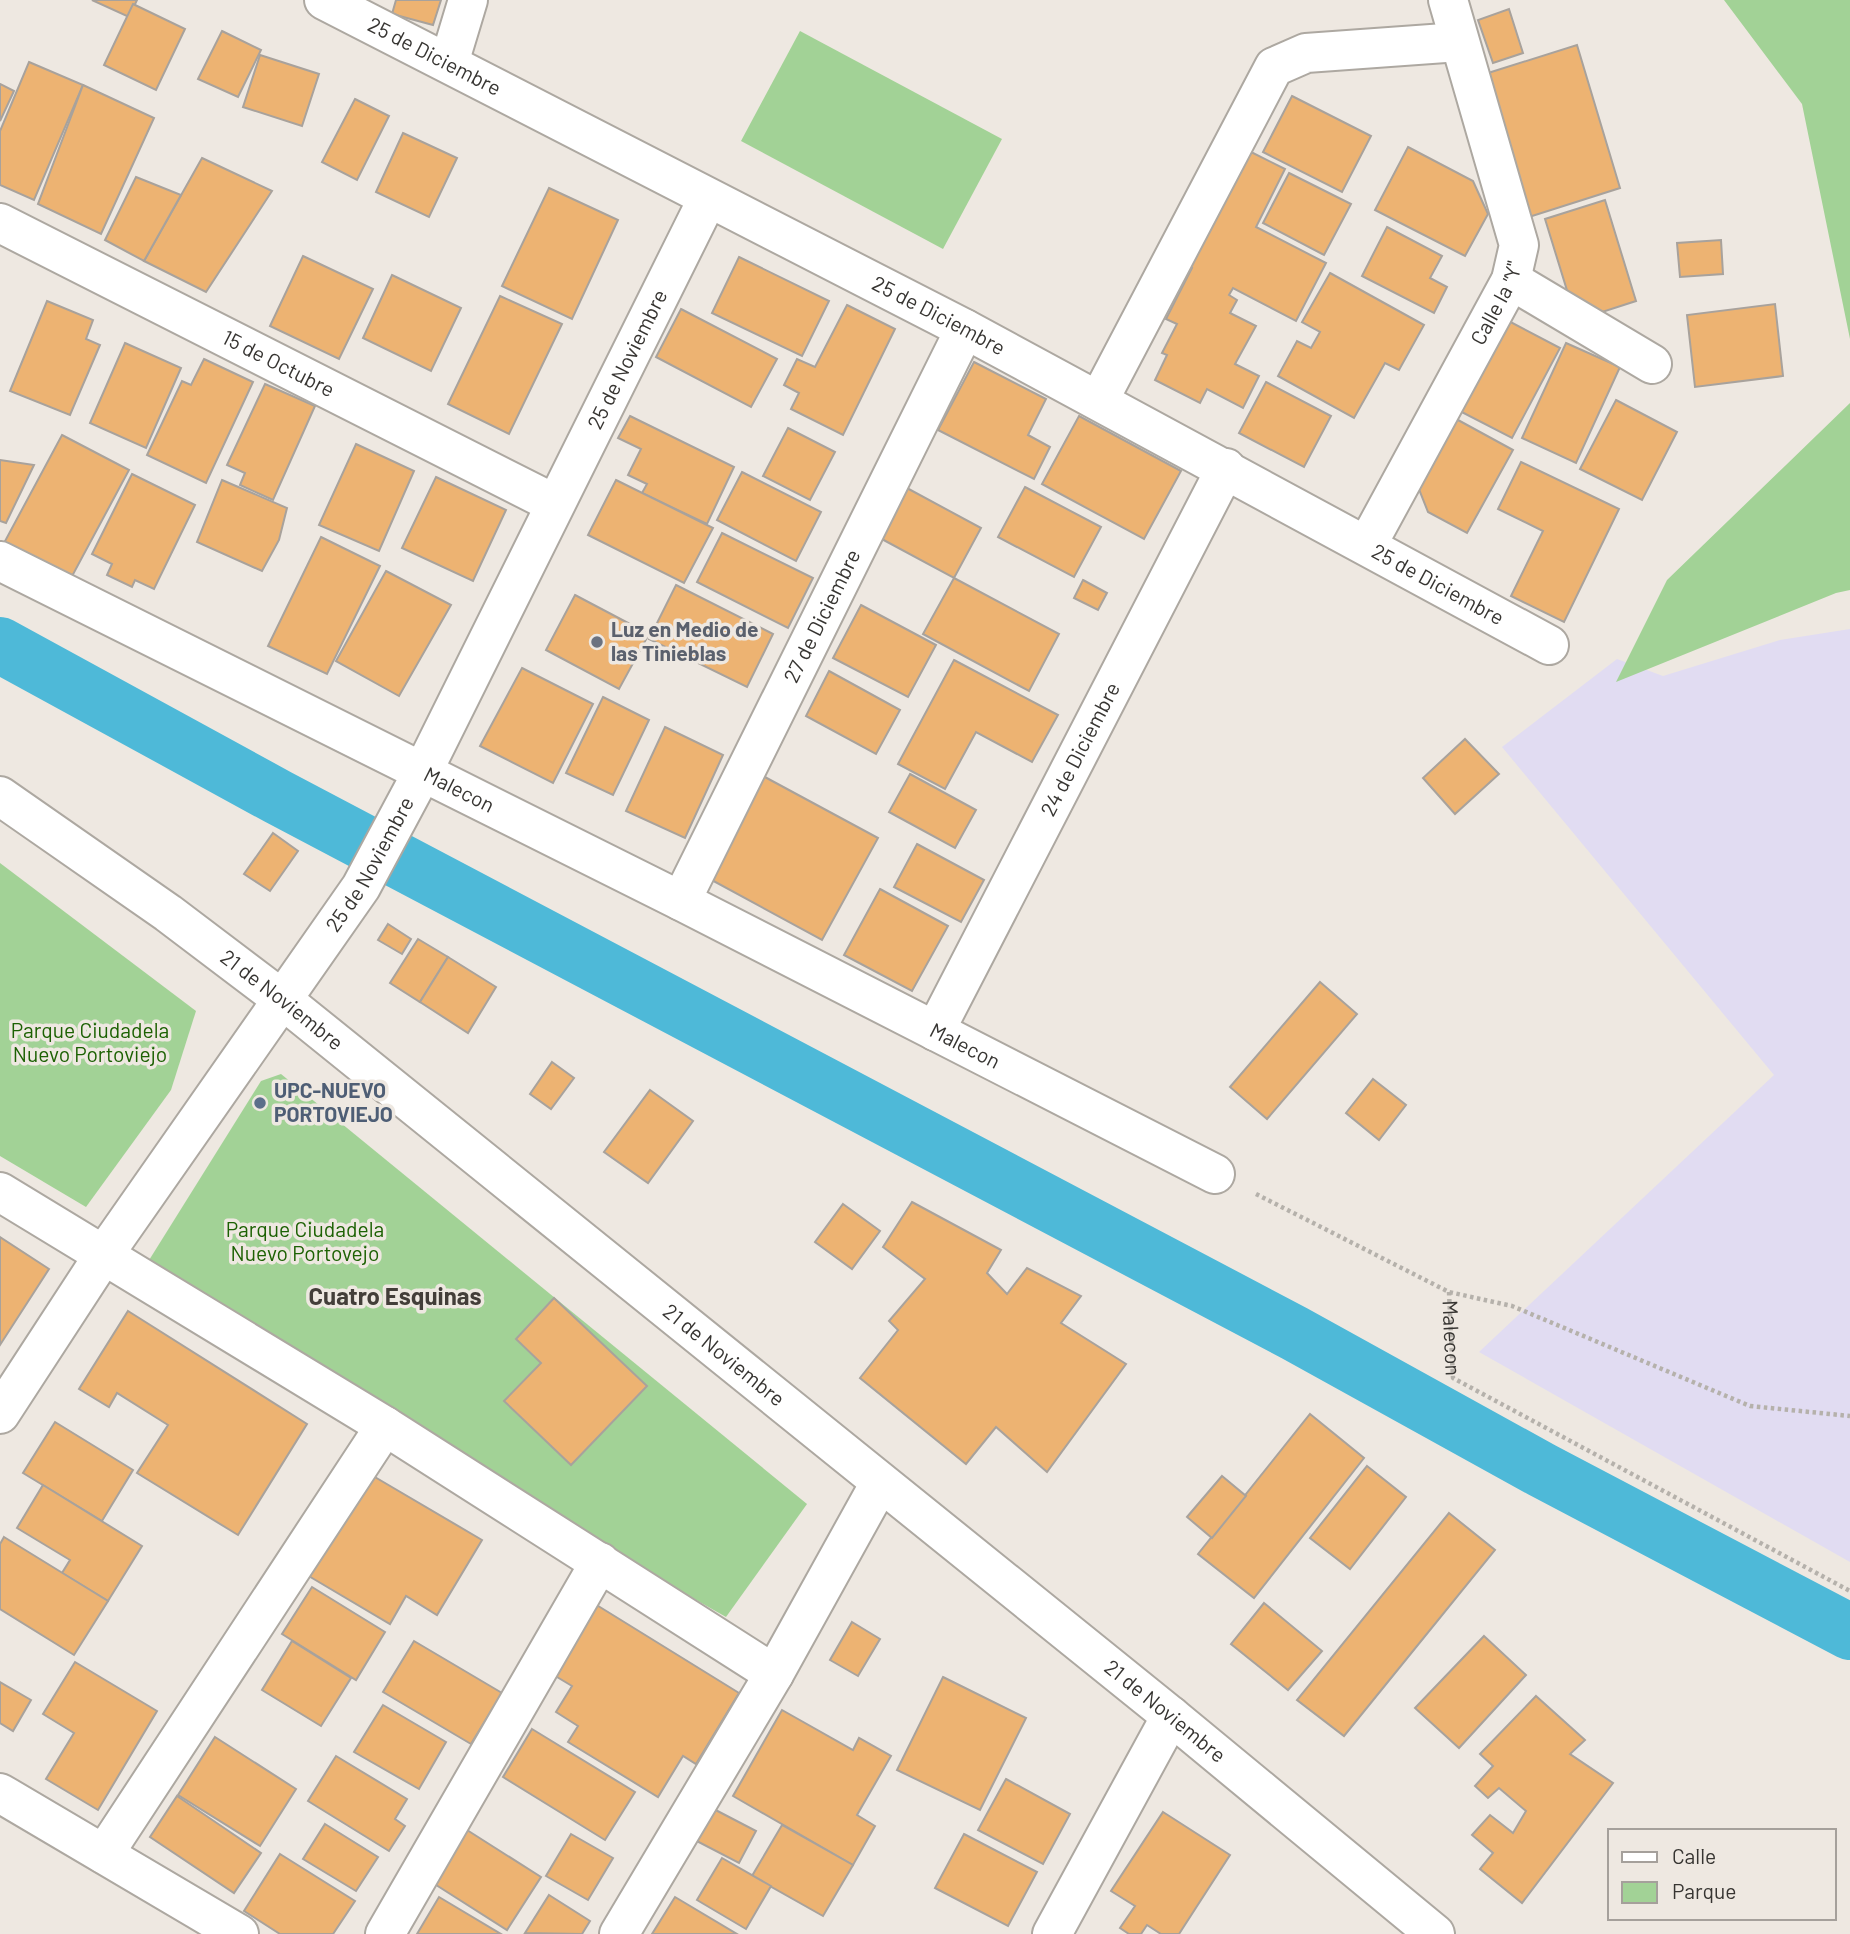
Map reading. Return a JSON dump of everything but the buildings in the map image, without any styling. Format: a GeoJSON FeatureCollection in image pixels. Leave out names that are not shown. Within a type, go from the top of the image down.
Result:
{"type":"FeatureCollection","features":[{"type":"Feature","properties":{"kind":"street","name":"25 de Diciembre"},"geometry":{"type":"LineString","coordinates":[[324,0],[965,329],[1549,645]]}},
{"type":"Feature","properties":{"kind":"street"},"geometry":{"type":"LineString","coordinates":[[449,63],[468,0]]}},
{"type":"Feature","properties":{"kind":"street","name":"Calle la \"Y\""},"geometry":{"type":"LineString","coordinates":[[1367,545],[1511,279],[1519,245],[1448,0]]}},
{"type":"Feature","properties":{"kind":"street"},"geometry":{"type":"LineString","coordinates":[[1099,400],[1274,67],[1306,53],[1459,42]]}},
{"type":"Feature","properties":{"kind":"street","name":"25 de Noviembre"},"geometry":{"type":"LineString","coordinates":[[0,1413],[105,1253],[361,887],[422,773],[708,198]]}},
{"type":"Feature","properties":{"kind":"street","name":"15 de Octubre"},"geometry":{"type":"LineString","coordinates":[[0,223],[555,504]]}},
{"type":"Feature","properties":{"kind":"street"},"geometry":{"type":"LineString","coordinates":[[1511,279],[1652,365]]}},
{"type":"Feature","properties":{"kind":"street","name":"27 de Diciembre"},"geometry":{"type":"LineString","coordinates":[[681,901],[965,329]]}},
{"type":"Feature","properties":{"kind":"street","name":"24 de Diciembre"},"geometry":{"type":"LineString","coordinates":[[935,1031],[1226,468]]}},
{"type":"Feature","properties":{"kind":"street","name":"Malecon"},"geometry":{"type":"LineString","coordinates":[[0,561],[681,901],[1216,1174]]}},
{"type":"Feature","properties":{"kind":"street","name":"21 de Noviembre"},"geometry":{"type":"LineString","coordinates":[[0,796],[167,913],[283,1000],[1171,1716],[1434,1934]]}},
{"type":"Feature","properties":{"kind":"street"},"geometry":{"type":"LineString","coordinates":[[0,1192],[105,1253],[385,1426],[774,1674]]}},
{"type":"Feature","properties":{"kind":"street"},"geometry":{"type":"LineString","coordinates":[[104,1854],[385,1426]]}},
{"type":"Feature","properties":{"kind":"street"},"geometry":{"type":"LineString","coordinates":[[619,1934],[774,1674],[880,1483]]}},
{"type":"Feature","properties":{"kind":"street"},"geometry":{"type":"LineString","coordinates":[[385,1934],[600,1562]]}},
{"type":"Feature","properties":{"kind":"street"},"geometry":{"type":"LineString","coordinates":[[1052,1934],[1171,1716]]}},
{"type":"Feature","properties":{"kind":"street"},"geometry":{"type":"LineString","coordinates":[[0,1793],[239,1934]]}},
{"type":"Feature","properties":{"kind":"path","name":"Malecon"},"geometry":{"type":"LineString","coordinates":[[1216,1174],[1449,1292],[1453,1378],[1850,1591]]}},
{"type":"Feature","properties":{"kind":"path"},"geometry":{"type":"LineString","coordinates":[[1449,1292],[1512,1306],[1750,1406],[1850,1416]]}},
{"type":"Feature","properties":{"kind":"shaded area"},"geometry":{"type":"Polygon","coordinates":[[[1850,629],[1850,1562],[1479,1352],[1774,1075],[1502,747],[1617,659],[1663,676],[1780,640],[1850,629]]]}},
{"type":"Feature","properties":{"kind":"green space"},"geometry":{"type":"Polygon","coordinates":[[[1724,0],[1850,0],[1850,339],[1802,104],[1724,0]]]}},
{"type":"Feature","properties":{"kind":"green space"},"geometry":{"type":"Polygon","coordinates":[[[800,31],[1002,139],[943,249],[741,141],[800,31]]]}},
{"type":"Feature","properties":{"kind":"green space"},"geometry":{"type":"Polygon","coordinates":[[[1850,403],[1850,590],[1836,593],[1616,682],[1667,580],[1850,403]]]}},
{"type":"Feature","properties":{"kind":"green space","name":"Parque Ciudadela Nuevo Portoviejo"},"geometry":{"type":"Polygon","coordinates":[[[0,863],[196,1011],[171,1090],[86,1207],[0,1156],[0,863]]]}},
{"type":"Feature","properties":{"kind":"green space","name":"Parque Ciudadela Nuevo Portovejo"},"geometry":{"type":"Polygon","coordinates":[[[281,1074],[807,1504],[726,1617],[136,1281],[261,1081],[281,1074]]]}},
{"type":"Feature","properties":{"kind":"waterway"},"geometry":{"type":"LineString","coordinates":[[0,645],[278,797],[1294,1333],[1542,1470],[1850,1632]]}},
{"type":"Feature","properties":{"kind":"place","name":"Luz en Medio de las Tinieblas"},"geometry":{"type":"Point","coordinates":[597,642]}},
{"type":"Feature","properties":{"kind":"place","name":"UPC-NUEVO PORTOVIEJO"},"geometry":{"type":"Point","coordinates":[260,1103]}},
{"type":"Feature","properties":{"kind":"district","name":"Cuatro Esquinas"},"geometry":{"type":"Point","coordinates":[395,1297]}}]}
